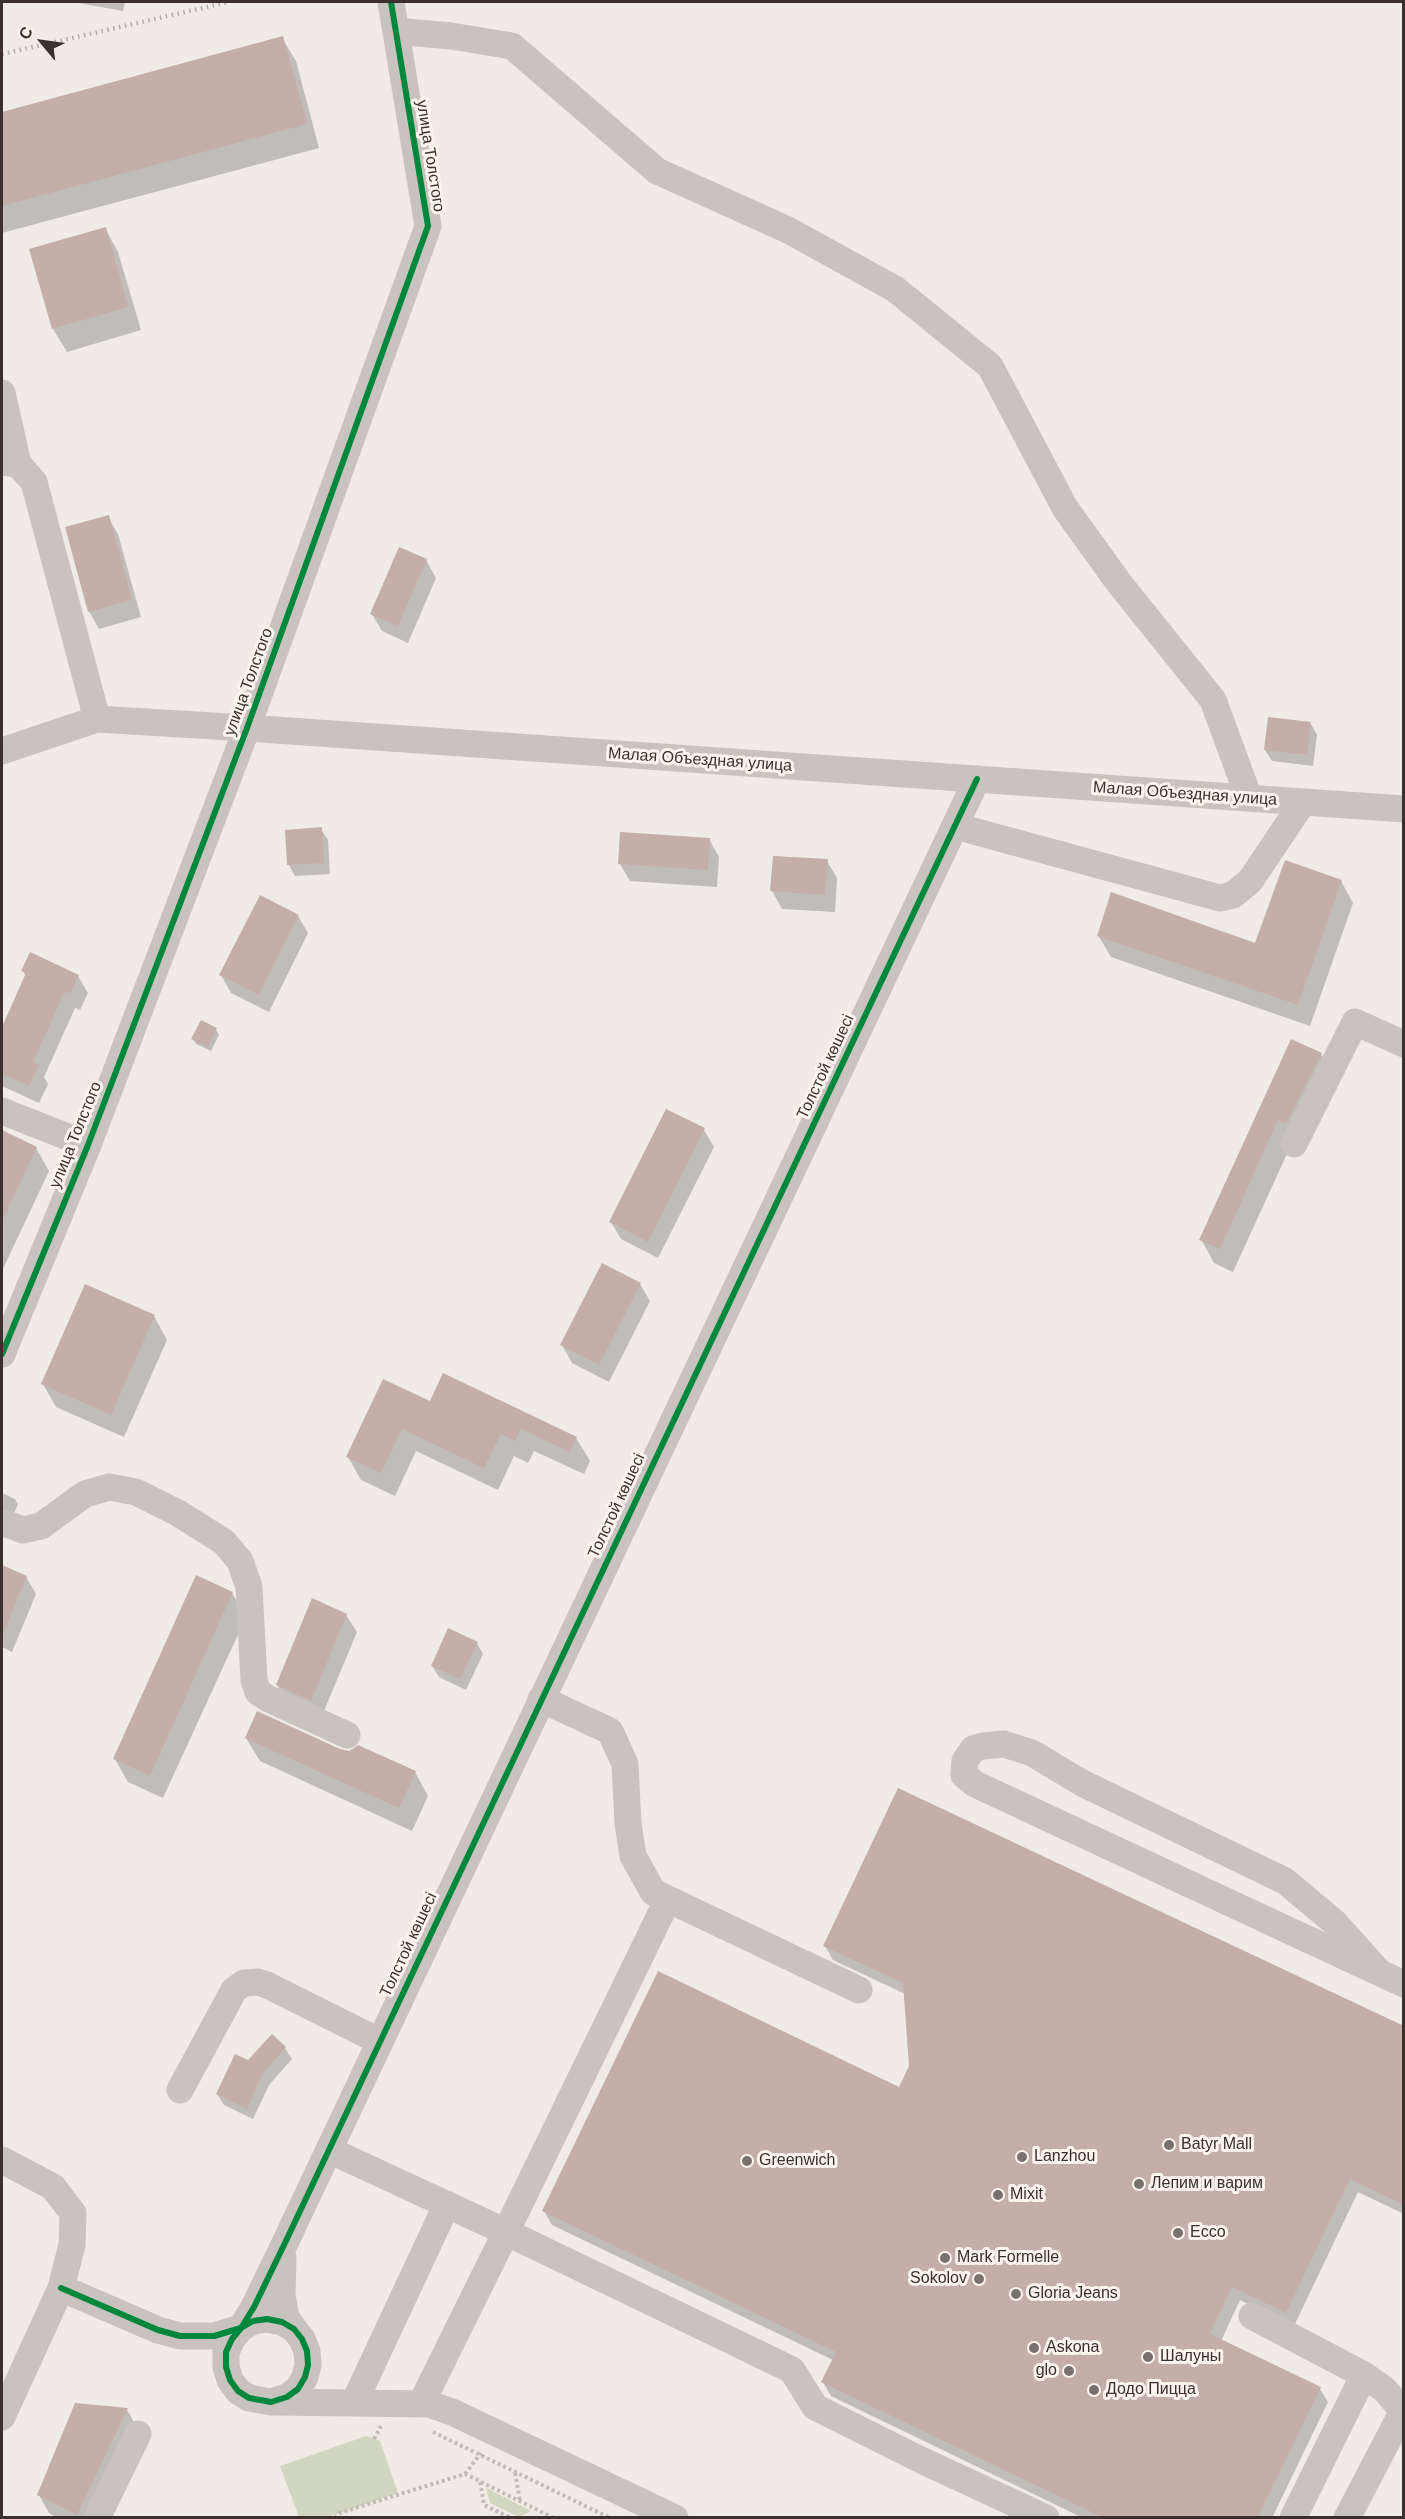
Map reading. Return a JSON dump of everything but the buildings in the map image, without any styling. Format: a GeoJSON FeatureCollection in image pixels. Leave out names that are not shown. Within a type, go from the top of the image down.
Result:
{"type":"FeatureCollection","features":[{"type":"Feature","properties":{"kind":"street","name":"улица Толстого"},"geometry":{"type":"LineString","coordinates":[[2,1354],[88,1145],[247,728],[428,226],[391,2]]}},
{"type":"Feature","properties":{"kind":"street"},"geometry":{"type":"LineString","coordinates":[[396,31],[451,36],[512,46],[657,171],[788,230],[895,290],[990,366],[1065,508],[1119,583],[1213,700],[1249,798]]}},
{"type":"Feature","properties":{"kind":"street"},"geometry":{"type":"LineString","coordinates":[[2,393],[10,463],[34,482],[97,719]]}},
{"type":"Feature","properties":{"kind":"street","name":"Малая Объездная улица"},"geometry":{"type":"LineString","coordinates":[[2,751],[97,719],[1404,809]]}},
{"type":"Feature","properties":{"kind":"street","name":"Толстой көшесі"},"geometry":{"type":"LineString","coordinates":[[284,2245],[977,779]]}},
{"type":"Feature","properties":{"kind":"street"},"geometry":{"type":"LineString","coordinates":[[955,826],[1220,898],[1233,895],[1250,881],[1303,802]]}},
{"type":"Feature","properties":{"kind":"street"},"geometry":{"type":"LineString","coordinates":[[1294,1144],[1355,1022],[1404,1044]]}},
{"type":"Feature","properties":{"kind":"street"},"geometry":{"type":"LineString","coordinates":[[2,1111],[88,1145]]}},
{"type":"Feature","properties":{"kind":"street"},"geometry":{"type":"LineString","coordinates":[[2,1522],[22,1530],[41,1526],[85,1494],[109,1487],[136,1492],[178,1513],[224,1542],[240,1561],[249,1587],[254,1680],[258,1692],[347,1735]]}},
{"type":"Feature","properties":{"kind":"street"},"geometry":{"type":"LineString","coordinates":[[541,1699],[610,1731],[625,1764],[628,1824],[633,1856],[652,1892],[859,1990]]}},
{"type":"Feature","properties":{"kind":"street"},"geometry":{"type":"LineString","coordinates":[[1004,1744],[1032,1753],[1082,1783],[1285,1881],[1334,1922],[1392,1978],[975,1784],[964,1775],[965,1761],[974,1749],[994,1745],[1004,1744]]}},
{"type":"Feature","properties":{"kind":"street"},"geometry":{"type":"LineString","coordinates":[[421,2404],[668,1899]]}},
{"type":"Feature","properties":{"kind":"street"},"geometry":{"type":"LineString","coordinates":[[180,2090],[234,1990],[244,1983],[258,1982],[267,1985],[379,2041]]}},
{"type":"Feature","properties":{"kind":"street"},"geometry":{"type":"LineString","coordinates":[[329,2150],[506,2232],[792,2370],[814,2407],[921,2460],[1046,2517]]}},
{"type":"Feature","properties":{"kind":"street"},"geometry":{"type":"LineString","coordinates":[[2,2160],[53,2187],[74,2213],[72,2245],[61,2288],[2,2418]]}},
{"type":"Feature","properties":{"kind":"street"},"geometry":{"type":"LineString","coordinates":[[354,2403],[447,2204]]}},
{"type":"Feature","properties":{"kind":"street"},"geometry":{"type":"LineString","coordinates":[[230,2380],[226,2367],[226,2352],[254,2307],[284,2245]]}},
{"type":"Feature","properties":{"kind":"street"},"geometry":{"type":"LineString","coordinates":[[271,2402],[287,2397],[298,2389],[305,2378],[308,2365],[308,2351],[286,2317],[281,2272],[284,2245]]}},
{"type":"Feature","properties":{"kind":"street"},"geometry":{"type":"LineString","coordinates":[[61,2288],[158,2330],[180,2336],[214,2336],[241,2328],[253,2321],[267,2319],[282,2322],[294,2329]]}},
{"type":"Feature","properties":{"kind":"street"},"geometry":{"type":"LineString","coordinates":[[1252,2316],[1364,2375],[1385,2390],[1403,2410],[1347,2517]]}},
{"type":"Feature","properties":{"kind":"street"},"geometry":{"type":"LineString","coordinates":[[180,2336],[210,2357],[238,2391],[249,2398],[271,2402],[429,2404],[452,2412],[675,2517]]}},
{"type":"Feature","properties":{"kind":"street"},"geometry":{"type":"LineString","coordinates":[[1293,2517],[1364,2375]]}},
{"type":"Feature","properties":{"kind":"street"},"geometry":{"type":"LineString","coordinates":[[96,2517],[138,2434]]}},
{"type":"Feature","properties":{"kind":"path"},"geometry":{"type":"LineString","coordinates":[[374,2439],[382,2425]]}},
{"type":"Feature","properties":{"kind":"path"},"geometry":{"type":"LineString","coordinates":[[427,2430],[610,2517]]}},
{"type":"Feature","properties":{"kind":"path"},"geometry":{"type":"LineString","coordinates":[[515,2472],[520,2501]]}},
{"type":"Feature","properties":{"kind":"path"},"geometry":{"type":"LineString","coordinates":[[335,2517],[339,2513],[465,2474],[554,2517]]}},
{"type":"Feature","properties":{"kind":"path"},"geometry":{"type":"LineString","coordinates":[[480,2481],[484,2505],[511,2517]]}},
{"type":"Feature","properties":{"kind":"green space"},"geometry":{"type":"Polygon","coordinates":[[[366,2436],[380,2441],[398,2493],[328,2517],[299,2517],[280,2466],[366,2436]]]}},
{"type":"Feature","properties":{"kind":"green space"},"geometry":{"type":"Polygon","coordinates":[[[486,2488],[531,2511],[519,2517],[490,2503],[486,2488]]]}},
{"type":"Feature","properties":{"kind":"railway"},"geometry":{"type":"LineString","coordinates":[[2,54],[229,2]]}},
{"type":"Feature","properties":{"kind":"cycle path"},"geometry":{"type":"LineString","coordinates":[[2,1354],[88,1145],[247,728],[428,226],[391,2]]}},
{"type":"Feature","properties":{"kind":"cycle path"},"geometry":{"type":"LineString","coordinates":[[61,2288],[158,2330],[180,2336],[214,2336],[241,2328],[253,2321],[267,2319],[282,2322],[294,2329],[302,2339],[307,2351],[308,2365],[305,2377],[298,2389],[287,2397],[271,2402],[249,2398],[238,2391],[230,2380],[226,2367],[226,2352],[232,2339],[241,2328],[254,2307],[284,2245],[977,779]]}},
{"type":"Feature","properties":{"kind":"place","name":"Batyr Mall"},"geometry":{"type":"Point","coordinates":[1169,2145]}},
{"type":"Feature","properties":{"kind":"place","name":"Lanzhou"},"geometry":{"type":"Point","coordinates":[1022,2157]}},
{"type":"Feature","properties":{"kind":"place","name":"Greenwich"},"geometry":{"type":"Point","coordinates":[747,2161]}},
{"type":"Feature","properties":{"kind":"place","name":"Лепим и варим"},"geometry":{"type":"Point","coordinates":[1139,2184]}},
{"type":"Feature","properties":{"kind":"place","name":"Mixit"},"geometry":{"type":"Point","coordinates":[998,2195]}},
{"type":"Feature","properties":{"kind":"place","name":"Ecco"},"geometry":{"type":"Point","coordinates":[1178,2233]}},
{"type":"Feature","properties":{"kind":"place","name":"Mark Formelle"},"geometry":{"type":"Point","coordinates":[945,2258]}},
{"type":"Feature","properties":{"kind":"place","name":"Sokolov"},"geometry":{"type":"Point","coordinates":[979,2279]}},
{"type":"Feature","properties":{"kind":"place","name":"Gloria Jeans"},"geometry":{"type":"Point","coordinates":[1016,2294]}},
{"type":"Feature","properties":{"kind":"place","name":"Askona"},"geometry":{"type":"Point","coordinates":[1034,2348]}},
{"type":"Feature","properties":{"kind":"place","name":"Шалуны"},"geometry":{"type":"Point","coordinates":[1148,2357]}},
{"type":"Feature","properties":{"kind":"place","name":"glo"},"geometry":{"type":"Point","coordinates":[1069,2371]}},
{"type":"Feature","properties":{"kind":"place","name":"Додо Пицца"},"geometry":{"type":"Point","coordinates":[1094,2390]}}]}
